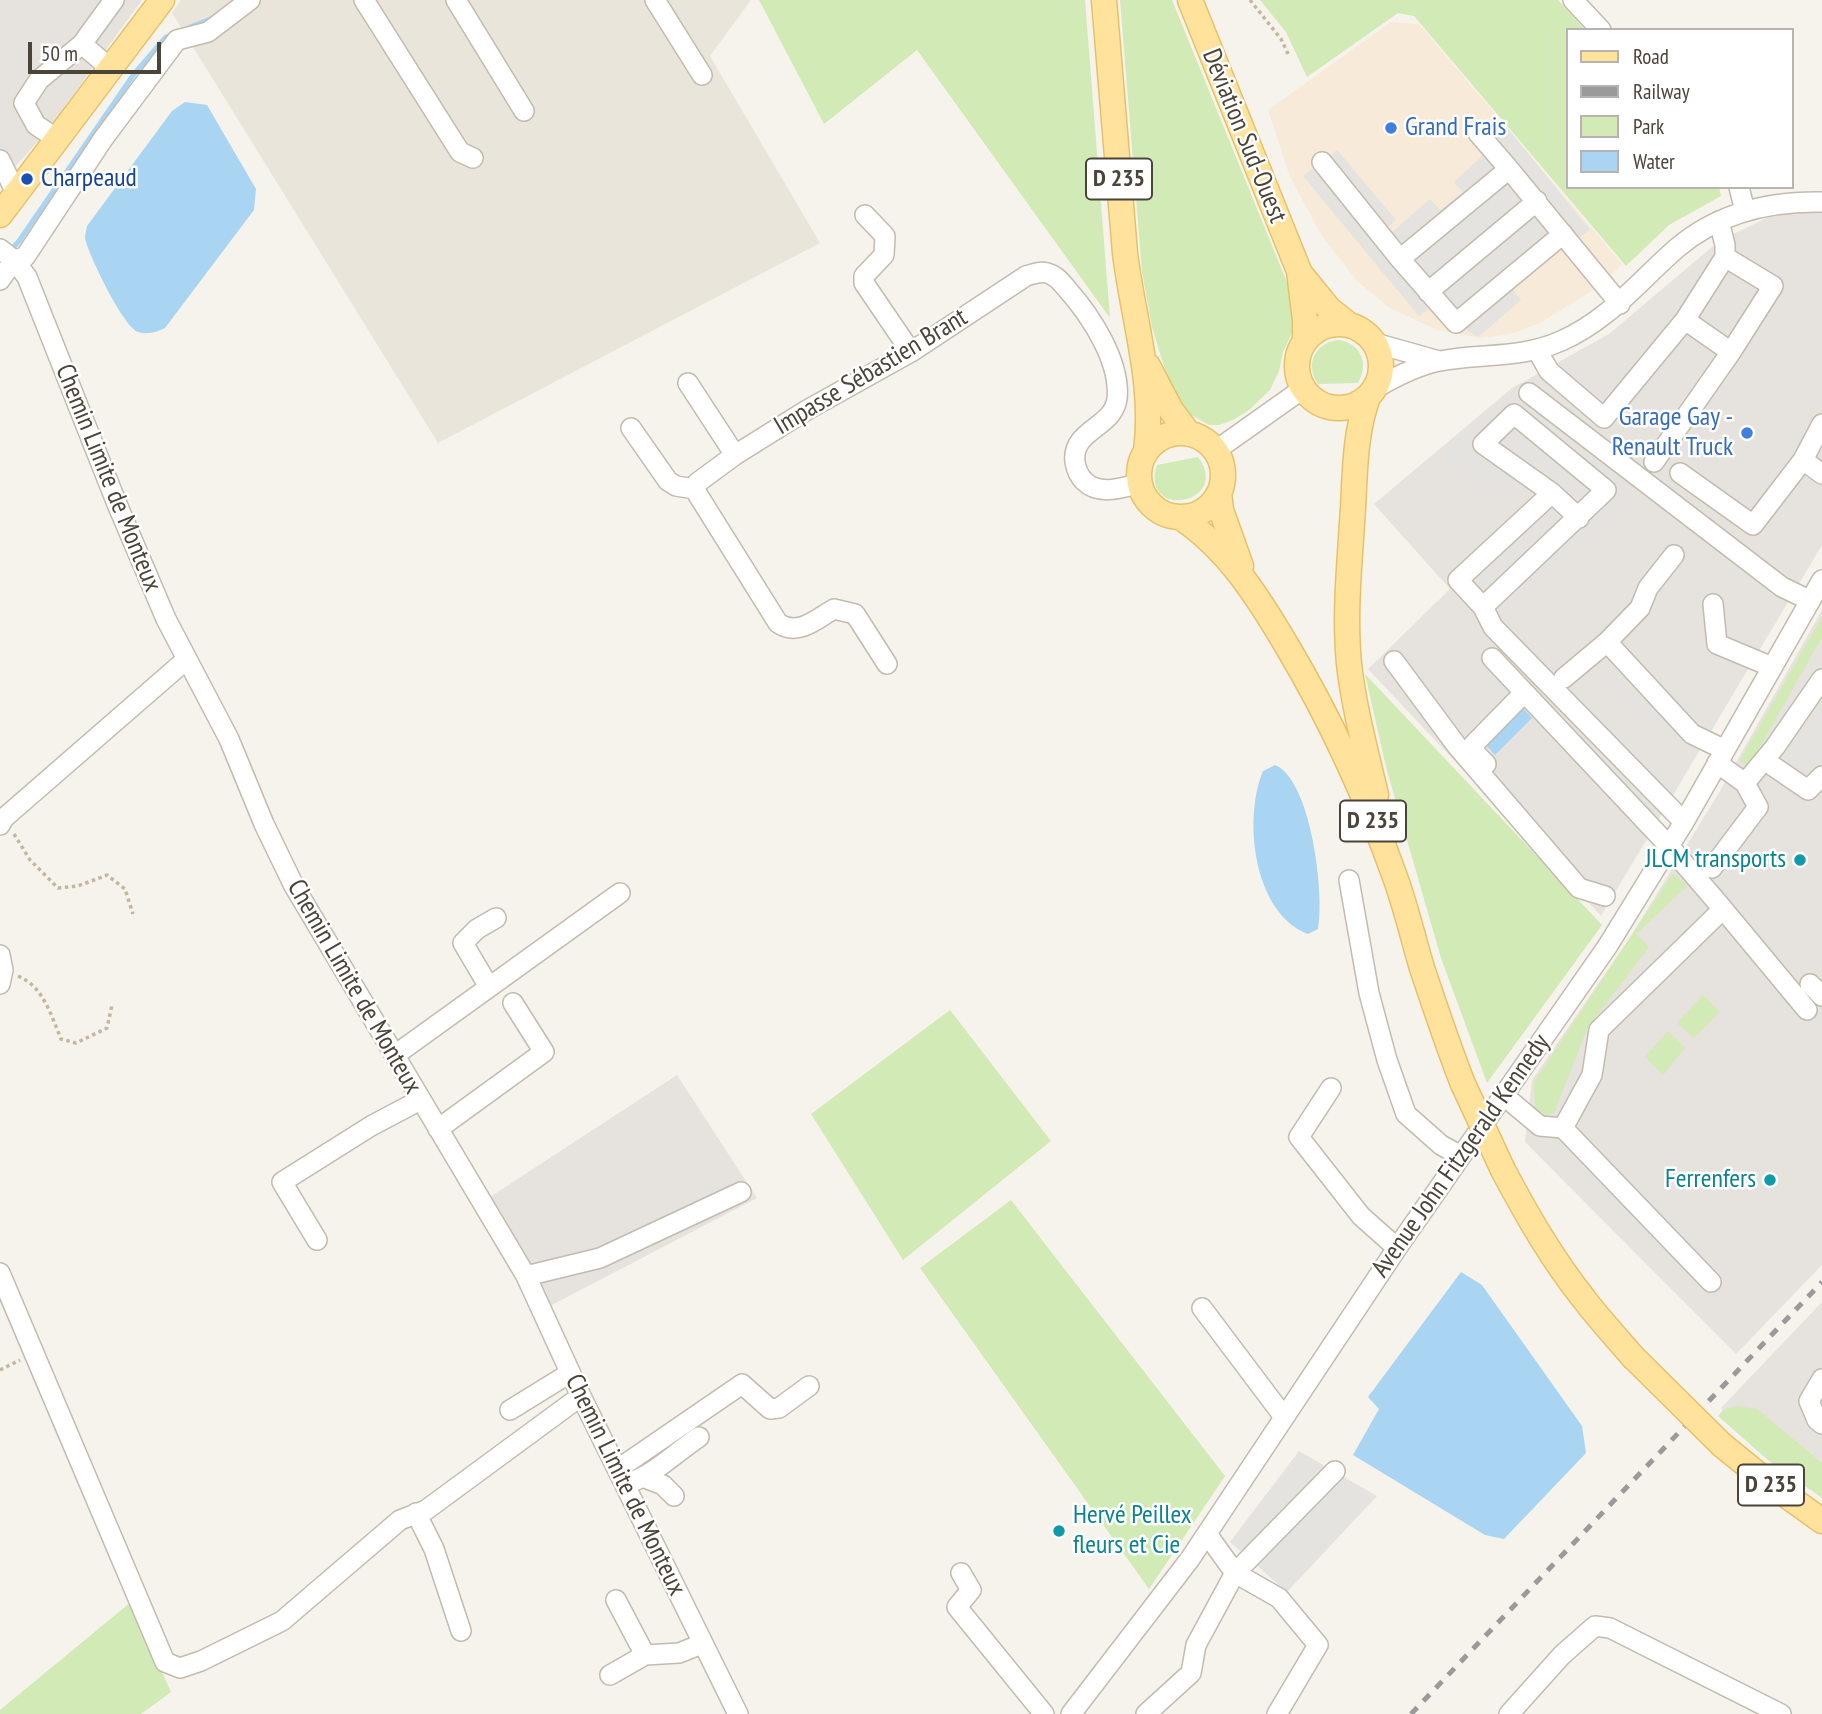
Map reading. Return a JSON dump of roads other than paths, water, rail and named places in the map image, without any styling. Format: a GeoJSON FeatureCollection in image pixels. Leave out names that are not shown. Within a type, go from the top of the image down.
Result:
{"type":"FeatureCollection","features":[{"type":"Feature","properties":{"kind":"main road"},"geometry":{"type":"LineString","coordinates":[[0,215],[162,0]]}},
{"type":"Feature","properties":{"kind":"main road","name":"D 235"},"geometry":{"type":"LineString","coordinates":[[1104,0],[1126,265],[1143,356],[1149,428],[1146,451]]}},
{"type":"Feature","properties":{"kind":"main road","name":"Déviation Sud-Ouest"},"geometry":{"type":"LineString","coordinates":[[1190,0],[1299,271]]}},
{"type":"Feature","properties":{"kind":"main road"},"geometry":{"type":"LineString","coordinates":[[1299,271],[1329,309],[1368,334],[1376,343],[1382,365],[1361,417],[1355,467],[1347,618],[1349,663],[1356,709],[1395,878]]}},
{"type":"Feature","properties":{"kind":"main road"},"geometry":{"type":"LineString","coordinates":[[1299,271],[1305,341]]}},
{"type":"Feature","properties":{"kind":"main road"},"geometry":{"type":"LineString","coordinates":[[1349,324],[1325,326],[1305,341],[1300,350],[1297,370],[1304,388],[1317,402],[1338,409],[1359,404],[1372,392]]}},
{"type":"Feature","properties":{"kind":"main road","name":"D 235"},"geometry":{"type":"LineString","coordinates":[[1143,356],[1171,411],[1189,434]]}},
{"type":"Feature","properties":{"kind":"main road"},"geometry":{"type":"LineString","coordinates":[[1189,434],[1206,441],[1216,450],[1221,463],[1223,476],[1219,493],[1204,510],[1192,515],[1180,517],[1156,508],[1147,499],[1140,483],[1140,463],[1146,451],[1155,441],[1167,435],[1189,434]]}},
{"type":"Feature","properties":{"kind":"main road","name":"D 235"},"geometry":{"type":"LineString","coordinates":[[1219,493],[1221,510],[1244,577]]}},
{"type":"Feature","properties":{"kind":"main road","name":"D 235"},"geometry":{"type":"LineString","coordinates":[[1180,517],[1203,535],[1244,577],[1306,677],[1336,733],[1395,878],[1443,1031],[1463,1084],[1503,1170],[1541,1238],[1584,1299],[1633,1357],[1722,1445],[1822,1521]]}},
{"type":"Feature","properties":{"kind":"street"},"geometry":{"type":"LineString","coordinates":[[57,139],[36,125],[24,103],[39,80],[82,44],[114,0]]}},
{"type":"Feature","properties":{"kind":"street"},"geometry":{"type":"LineString","coordinates":[[0,280],[7,255],[25,257],[103,139],[177,40],[208,32],[250,0]]}},
{"type":"Feature","properties":{"kind":"street"},"geometry":{"type":"LineString","coordinates":[[364,0],[460,152],[473,158]]}},
{"type":"Feature","properties":{"kind":"street"},"geometry":{"type":"LineString","coordinates":[[456,0],[524,111]]}},
{"type":"Feature","properties":{"kind":"street"},"geometry":{"type":"LineString","coordinates":[[655,0],[702,75]]}},
{"type":"Feature","properties":{"kind":"street"},"geometry":{"type":"LineString","coordinates":[[1573,0],[1599,28]]}},
{"type":"Feature","properties":{"kind":"street"},"geometry":{"type":"LineString","coordinates":[[82,44],[111,69]]}},
{"type":"Feature","properties":{"kind":"street"},"geometry":{"type":"LineString","coordinates":[[1478,133],[1620,304]]}},
{"type":"Feature","properties":{"kind":"street"},"geometry":{"type":"LineString","coordinates":[[0,160],[16,194]]}},
{"type":"Feature","properties":{"kind":"street"},"geometry":{"type":"LineString","coordinates":[[1322,162],[1400,259],[1456,323],[1563,234]]}},
{"type":"Feature","properties":{"kind":"street"},"geometry":{"type":"LineString","coordinates":[[1400,259],[1509,169]]}},
{"type":"Feature","properties":{"kind":"street"},"geometry":{"type":"LineString","coordinates":[[1740,189],[1745,211]]}},
{"type":"Feature","properties":{"kind":"street"},"geometry":{"type":"LineString","coordinates":[[1428,292],[1537,201]]}},
{"type":"Feature","properties":{"kind":"street"},"geometry":{"type":"LineString","coordinates":[[1372,392],[1396,377],[1438,361],[1507,356],[1537,350],[1582,331],[1620,304],[1678,247],[1699,231],[1745,211],[1771,204],[1822,202]]}},
{"type":"Feature","properties":{"kind":"street"},"geometry":{"type":"LineString","coordinates":[[865,215],[885,236],[884,255],[863,275],[864,283],[911,352]]}},
{"type":"Feature","properties":{"kind":"street"},"geometry":{"type":"LineString","coordinates":[[1537,350],[1549,371],[1604,418],[1685,320],[1725,257],[1725,244],[1719,221]]}},
{"type":"Feature","properties":{"kind":"street","name":"Chemin Limite de Monteux"},"geometry":{"type":"LineString","coordinates":[[7,255],[27,276],[117,504],[166,619],[229,739],[264,824],[294,886],[526,1276],[581,1396],[738,1714]]}},
{"type":"Feature","properties":{"kind":"street"},"geometry":{"type":"LineString","coordinates":[[1654,462],[1731,352],[1773,286],[1725,257]]}},
{"type":"Feature","properties":{"kind":"street","name":"Impasse Sébastien Brant"},"geometry":{"type":"LineString","coordinates":[[695,489],[697,483],[735,455],[807,410],[911,352],[1026,276],[1037,273],[1048,273],[1057,277],[1093,322],[1109,355],[1118,387],[1111,415],[1085,434],[1078,444],[1074,455],[1076,468],[1084,481],[1096,488],[1109,490],[1140,483]]}},
{"type":"Feature","properties":{"kind":"street"},"geometry":{"type":"LineString","coordinates":[[1685,320],[1731,352]]}},
{"type":"Feature","properties":{"kind":"street"},"geometry":{"type":"LineString","coordinates":[[1376,343],[1438,361]]}},
{"type":"Feature","properties":{"kind":"street"},"geometry":{"type":"LineString","coordinates":[[688,383],[735,455]]}},
{"type":"Feature","properties":{"kind":"street"},"geometry":{"type":"LineString","coordinates":[[1216,450],[1304,388]]}},
{"type":"Feature","properties":{"kind":"street"},"geometry":{"type":"LineString","coordinates":[[1529,393],[1782,587],[1809,600]]}},
{"type":"Feature","properties":{"kind":"street"},"geometry":{"type":"LineString","coordinates":[[1483,607],[1579,518],[1606,490],[1514,414],[1483,444],[1552,493],[1579,518]]}},
{"type":"Feature","properties":{"kind":"street"},"geometry":{"type":"LineString","coordinates":[[1680,473],[1753,525],[1802,460],[1822,424]]}},
{"type":"Feature","properties":{"kind":"street"},"geometry":{"type":"LineString","coordinates":[[631,428],[668,481],[677,486],[695,489],[778,623],[787,629],[800,629],[834,609],[855,614],[887,664]]}},
{"type":"Feature","properties":{"kind":"street"},"geometry":{"type":"LineString","coordinates":[[1802,460],[1822,474]]}},
{"type":"Feature","properties":{"kind":"street"},"geometry":{"type":"LineString","coordinates":[[1552,493],[1458,580],[1483,607],[1493,626],[1684,822]]}},
{"type":"Feature","properties":{"kind":"street"},"geometry":{"type":"LineString","coordinates":[[1564,678],[1608,642],[1640,608],[1648,588],[1674,555]]}},
{"type":"Feature","properties":{"kind":"street","name":"Avenue John Fitzgerald Kennedy"},"geometry":{"type":"LineString","coordinates":[[1072,1714],[1190,1559],[1397,1248],[1607,947],[1684,822],[1822,580]]}},
{"type":"Feature","properties":{"kind":"street"},"geometry":{"type":"LineString","coordinates":[[1713,604],[1717,644],[1772,667]]}},
{"type":"Feature","properties":{"kind":"street"},"geometry":{"type":"LineString","coordinates":[[1608,642],[1692,734],[1721,757],[1745,783],[1758,807],[1712,868]]}},
{"type":"Feature","properties":{"kind":"street"},"geometry":{"type":"LineString","coordinates":[[1492,658],[1669,846],[1807,1010]]}},
{"type":"Feature","properties":{"kind":"street"},"geometry":{"type":"LineString","coordinates":[[2,821],[187,659]]}},
{"type":"Feature","properties":{"kind":"street"},"geometry":{"type":"LineString","coordinates":[[1394,661],[1457,746],[1579,888],[1605,897]]}},
{"type":"Feature","properties":{"kind":"street"},"geometry":{"type":"LineString","coordinates":[[1745,783],[1822,679]]}},
{"type":"Feature","properties":{"kind":"street"},"geometry":{"type":"LineString","coordinates":[[1524,692],[1473,745],[1476,754],[1625,918]]}},
{"type":"Feature","properties":{"kind":"street"},"geometry":{"type":"LineString","coordinates":[[1764,760],[1808,790],[1822,776]]}},
{"type":"Feature","properties":{"kind":"street"},"geometry":{"type":"LineString","coordinates":[[1349,880],[1369,993],[1387,1060],[1406,1114],[1441,1145],[1461,1156]]}},
{"type":"Feature","properties":{"kind":"street"},"geometry":{"type":"LineString","coordinates":[[395,1055],[620,893]]}},
{"type":"Feature","properties":{"kind":"street"},"geometry":{"type":"LineString","coordinates":[[1563,1128],[1592,1075],[1599,1030],[1723,909]]}},
{"type":"Feature","properties":{"kind":"street"},"geometry":{"type":"LineString","coordinates":[[489,987],[463,943],[477,929],[496,918]]}},
{"type":"Feature","properties":{"kind":"street"},"geometry":{"type":"LineString","coordinates":[[438,1129],[544,1052],[513,1003]]}},
{"type":"Feature","properties":{"kind":"street"},"geometry":{"type":"LineString","coordinates":[[1331,1088],[1298,1137],[1361,1216],[1397,1248]]}},
{"type":"Feature","properties":{"kind":"street"},"geometry":{"type":"LineString","coordinates":[[1503,1095],[1540,1126],[1563,1128],[1712,1282]]}},
{"type":"Feature","properties":{"kind":"street"},"geometry":{"type":"LineString","coordinates":[[317,1240],[282,1182],[371,1126],[420,1100]]}},
{"type":"Feature","properties":{"kind":"street"},"geometry":{"type":"LineString","coordinates":[[526,1276],[600,1258],[741,1192]]}},
{"type":"Feature","properties":{"kind":"street"},"geometry":{"type":"LineString","coordinates":[[0,1273],[165,1662],[180,1668],[201,1661],[282,1621],[400,1520],[426,1510],[581,1396]]}},
{"type":"Feature","properties":{"kind":"street"},"geometry":{"type":"LineString","coordinates":[[1202,1308],[1284,1418]]}},
{"type":"Feature","properties":{"kind":"street"},"geometry":{"type":"LineString","coordinates":[[510,1410],[570,1373]]}},
{"type":"Feature","properties":{"kind":"street"},"geometry":{"type":"LineString","coordinates":[[1822,1379],[1809,1401],[1817,1420],[1822,1424]]}},
{"type":"Feature","properties":{"kind":"street"},"geometry":{"type":"LineString","coordinates":[[622,1476],[743,1384],[770,1409],[779,1408],[809,1386]]}},
{"type":"Feature","properties":{"kind":"street"},"geometry":{"type":"LineString","coordinates":[[645,1478],[667,1458],[699,1437]]}},
{"type":"Feature","properties":{"kind":"street"},"geometry":{"type":"LineString","coordinates":[[1146,1714],[1191,1673],[1196,1645],[1235,1573],[1335,1471]]}},
{"type":"Feature","properties":{"kind":"street"},"geometry":{"type":"LineString","coordinates":[[622,1476],[645,1478],[663,1485],[674,1496]]}},
{"type":"Feature","properties":{"kind":"street"},"geometry":{"type":"LineString","coordinates":[[416,1513],[434,1549],[461,1631]]}},
{"type":"Feature","properties":{"kind":"street"},"geometry":{"type":"LineString","coordinates":[[1207,1534],[1235,1573],[1279,1598],[1318,1644],[1277,1714]]}},
{"type":"Feature","properties":{"kind":"street"},"geometry":{"type":"LineString","coordinates":[[961,1573],[971,1590],[957,1607],[1044,1714]]}},
{"type":"Feature","properties":{"kind":"street"},"geometry":{"type":"LineString","coordinates":[[616,1600],[645,1654]]}},
{"type":"Feature","properties":{"kind":"street"},"geometry":{"type":"LineString","coordinates":[[1514,1713],[1562,1655],[1595,1626],[1610,1628],[1781,1714]]}},
{"type":"Feature","properties":{"kind":"street"},"geometry":{"type":"LineString","coordinates":[[610,1675],[645,1654],[679,1653],[702,1644]]}},
{"type":"Feature","properties":{"kind":"water"},"geometry":{"type":"Polygon","coordinates":[[[185,102],[207,105],[256,189],[254,210],[165,328],[152,333],[142,333],[124,318],[108,291],[85,240],[87,226],[172,111],[185,102]]]}},
{"type":"Feature","properties":{"kind":"water"},"geometry":{"type":"Polygon","coordinates":[[[1523,708],[1532,718],[1495,755],[1486,745],[1523,708]]]}},
{"type":"Feature","properties":{"kind":"water"},"geometry":{"type":"Polygon","coordinates":[[[1275,765],[1287,775],[1298,792],[1313,840],[1320,913],[1318,929],[1308,934],[1289,923],[1275,906],[1264,886],[1257,862],[1254,813],[1257,791],[1263,771],[1275,765]]]}},
{"type":"Feature","properties":{"kind":"water"},"geometry":{"type":"Polygon","coordinates":[[[1461,1272],[1482,1285],[1582,1426],[1586,1453],[1504,1539],[1485,1535],[1353,1455],[1379,1409],[1368,1397],[1461,1272]]]}},
{"type":"Feature","properties":{"kind":"waterway"},"geometry":{"type":"LineString","coordinates":[[190,27],[213,18]]}},
{"type":"Feature","properties":{"kind":"waterway"},"geometry":{"type":"LineString","coordinates":[[10,251],[134,74],[166,37],[171,35]]}},
{"type":"Feature","properties":{"kind":"railway"},"geometry":{"type":"LineString","coordinates":[[1411,1714],[1822,1282]]}},
{"type":"Feature","properties":{"kind":"place","name":"Grand Frais"},"geometry":{"type":"Point","coordinates":[1391,128]}},
{"type":"Feature","properties":{"kind":"place","name":"Charpeaud"},"geometry":{"type":"Point","coordinates":[27,179]}},
{"type":"Feature","properties":{"kind":"place","name":"Garage Gay - Renault Truck"},"geometry":{"type":"Point","coordinates":[1747,433]}},
{"type":"Feature","properties":{"kind":"place","name":"JLCM transports"},"geometry":{"type":"Point","coordinates":[1800,860]}},
{"type":"Feature","properties":{"kind":"place","name":"Ferrenfers"},"geometry":{"type":"Point","coordinates":[1770,1180]}},
{"type":"Feature","properties":{"kind":"place","name":"Hervé Peillex fleurs et Cie"},"geometry":{"type":"Point","coordinates":[1059,1531]}}]}
